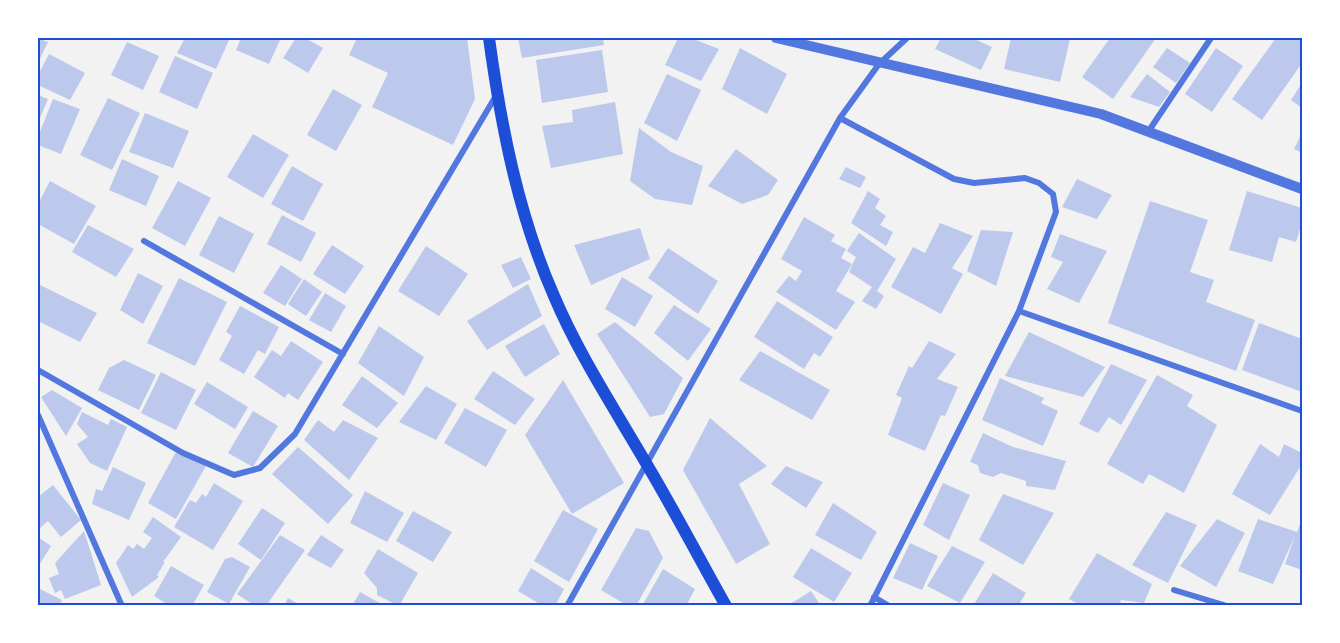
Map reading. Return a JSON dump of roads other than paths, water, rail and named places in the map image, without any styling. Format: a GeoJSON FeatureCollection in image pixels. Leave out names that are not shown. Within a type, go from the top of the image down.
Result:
{"type":"FeatureCollection","features":[{"type":"Feature","properties":{"kind":"main road"},"geometry":{"type":"LineString","coordinates":[[489,38],[502,129],[532,238],[553,296],[586,364],[646,463],[726,606]]}},
{"type":"Feature","properties":{"kind":"street"},"geometry":{"type":"LineString","coordinates":[[776,38],[879,64],[1101,114],[1302,189]]}},
{"type":"Feature","properties":{"kind":"street"},"geometry":{"type":"LineString","coordinates":[[567,606],[646,463],[727,324],[840,118],[879,64],[907,38]]}},
{"type":"Feature","properties":{"kind":"street"},"geometry":{"type":"LineString","coordinates":[[1148,133],[1211,38]]}},
{"type":"Feature","properties":{"kind":"street"},"geometry":{"type":"LineString","coordinates":[[38,370],[183,453],[234,475],[260,468],[295,434],[497,93]]}},
{"type":"Feature","properties":{"kind":"street"},"geometry":{"type":"LineString","coordinates":[[840,118],[954,179],[974,183],[1024,178],[1040,183],[1053,194],[1056,212],[1019,311],[870,606]]}},
{"type":"Feature","properties":{"kind":"street"},"geometry":{"type":"LineString","coordinates":[[144,241],[343,354]]}},
{"type":"Feature","properties":{"kind":"street"},"geometry":{"type":"LineString","coordinates":[[1019,311],[1302,411]]}},
{"type":"Feature","properties":{"kind":"street"},"geometry":{"type":"LineString","coordinates":[[38,415],[122,606]]}},
{"type":"Feature","properties":{"kind":"street"},"geometry":{"type":"LineString","coordinates":[[1174,590],[1227,606]]}},
{"type":"Feature","properties":{"kind":"street"},"geometry":{"type":"LineString","coordinates":[[874,597],[889,606]]}}]}
